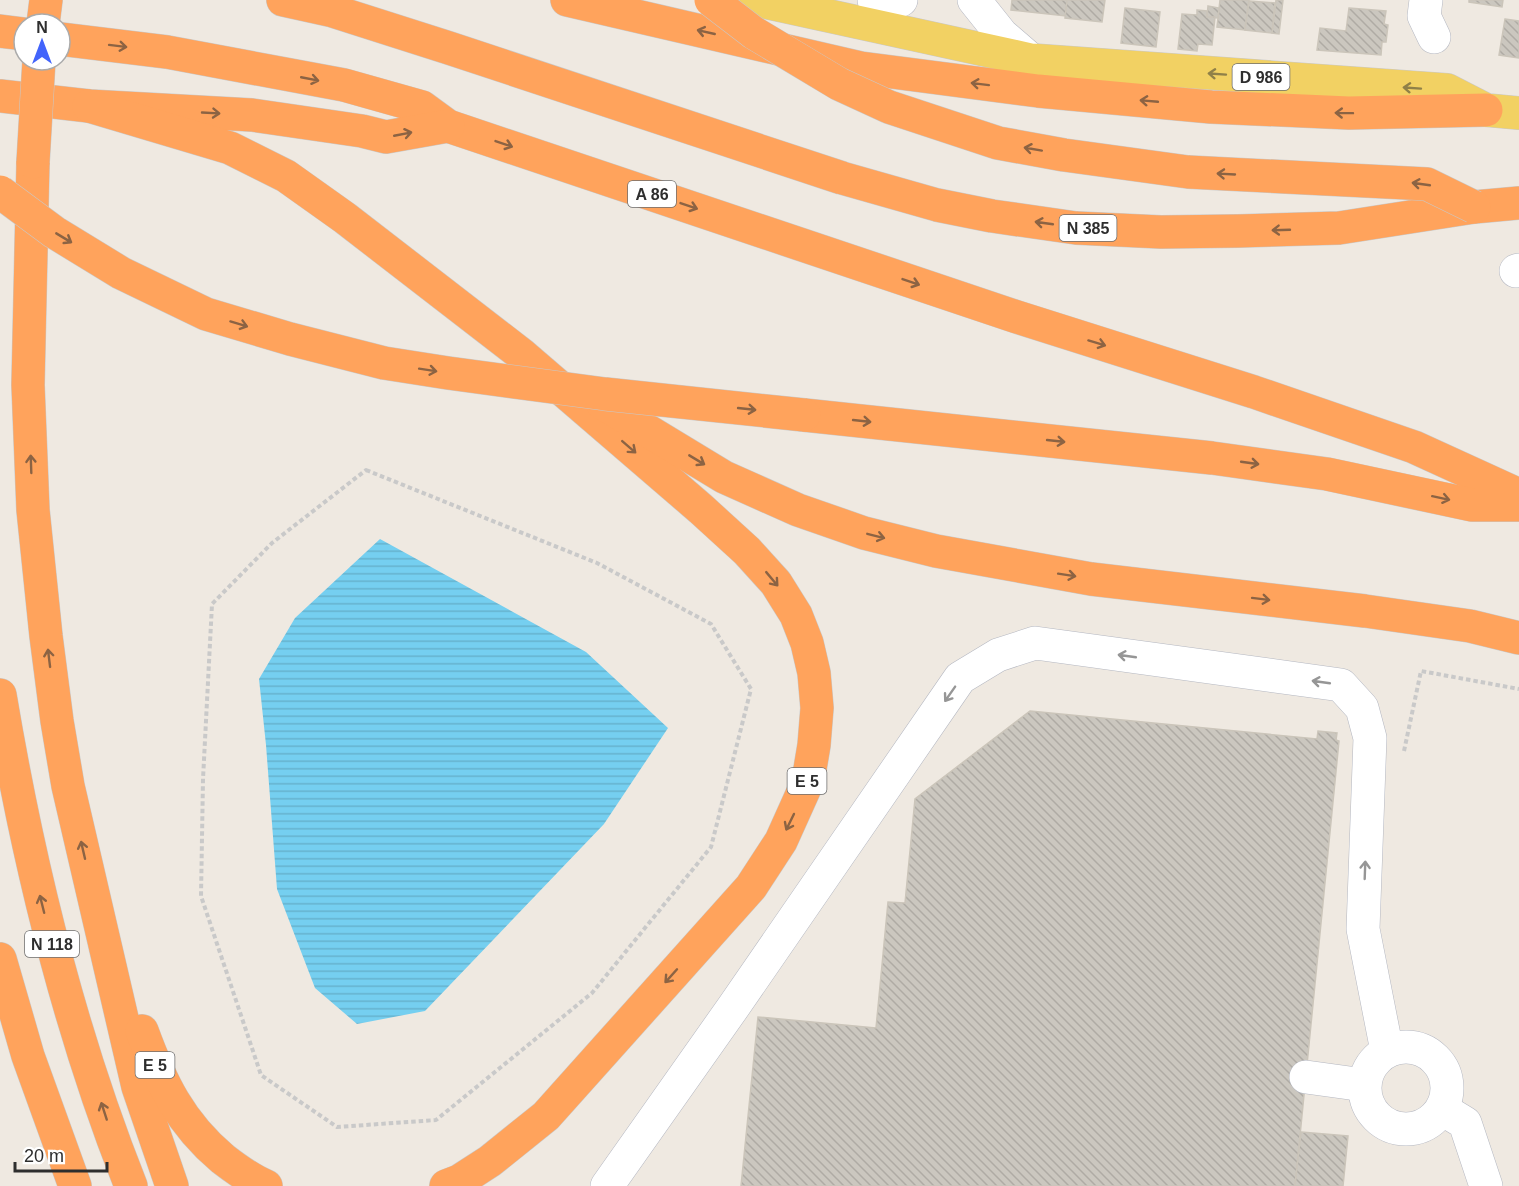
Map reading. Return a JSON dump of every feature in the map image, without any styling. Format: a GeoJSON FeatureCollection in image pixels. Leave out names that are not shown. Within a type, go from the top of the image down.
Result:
{"type":"FeatureCollection","features":[{"type":"Feature","properties":{"kind":"highway","name":"N 385"},"geometry":{"type":"LineString","coordinates":[[283,0],[333,11],[842,178],[937,205],[992,216],[1076,228],[1161,232],[1339,228],[1474,207],[1519,203]]}},
{"type":"Feature","properties":{"kind":"highway"},"geometry":{"type":"LineString","coordinates":[[567,0],[861,68],[1038,91],[1234,108],[1349,113],[1486,110]]}},
{"type":"Feature","properties":{"kind":"highway"},"geometry":{"type":"LineString","coordinates":[[711,0],[754,33],[839,84],[890,107],[998,143],[1064,155],[1188,172],[1427,184],[1474,207]]}},
{"type":"Feature","properties":{"kind":"highway","name":"A 86"},"geometry":{"type":"LineString","coordinates":[[72,40],[167,52],[344,85],[422,107],[448,126],[1017,317],[1254,392],[1403,444],[1519,495]]}},
{"type":"Feature","properties":{"kind":"highway"},"geometry":{"type":"LineString","coordinates":[[38,72],[33,162],[28,385],[33,510],[57,721],[68,786],[138,1087],[172,1186]]}},
{"type":"Feature","properties":{"kind":"highway"},"geometry":{"type":"LineString","coordinates":[[0,96],[89,106],[252,115],[362,131],[386,137],[448,126]]}},
{"type":"Feature","properties":{"kind":"highway"},"geometry":{"type":"LineString","coordinates":[[89,106],[230,148],[286,176],[345,218],[521,354],[724,477],[798,510],[864,533],[936,551],[1091,579],[1365,611],[1470,626],[1519,638]]}},
{"type":"Feature","properties":{"kind":"highway"},"geometry":{"type":"LineString","coordinates":[[0,192],[54,232],[121,273],[206,314],[290,339],[384,363],[448,374],[605,394],[1212,458],[1327,474],[1472,505],[1519,505]]}},
{"type":"Feature","properties":{"kind":"highway","name":"E 5"},"geometry":{"type":"LineString","coordinates":[[446,1186],[459,1181],[490,1161],[546,1116],[751,887],[781,841],[808,781],[814,745],[817,708],[814,673],[807,643],[796,615],[776,583],[747,551],[701,509],[521,354]]}},
{"type":"Feature","properties":{"kind":"highway","name":"N 118"},"geometry":{"type":"LineString","coordinates":[[0,695],[16,790],[67,1001],[116,1150],[131,1186]]}},
{"type":"Feature","properties":{"kind":"highway","name":"E 5"},"geometry":{"type":"LineString","coordinates":[[96,907],[152,1059],[168,1095],[188,1125],[207,1146],[234,1167],[266,1186]]}},
{"type":"Feature","properties":{"kind":"highway","name":"N 118"},"geometry":{"type":"LineString","coordinates":[[0,959],[28,1056],[75,1186]]}},
{"type":"Feature","properties":{"kind":"main road"},"geometry":{"type":"LineString","coordinates":[[756,0],[1031,60]]}},
{"type":"Feature","properties":{"kind":"main road","name":"D 986"},"geometry":{"type":"LineString","coordinates":[[1031,60],[1447,90],[1486,110],[1519,113]]}},
{"type":"Feature","properties":{"kind":"street"},"geometry":{"type":"LineString","coordinates":[[874,0],[878,2],[901,0]]}},
{"type":"Feature","properties":{"kind":"street"},"geometry":{"type":"LineString","coordinates":[[974,0],[1002,35],[1031,60]]}},
{"type":"Feature","properties":{"kind":"street"},"geometry":{"type":"LineString","coordinates":[[1426,0],[1424,16],[1434,38]]}},
{"type":"Feature","properties":{"kind":"street"},"geometry":{"type":"LineString","coordinates":[[607,1186],[960,678],[998,655],[1035,643],[1341,685],[1362,708],[1370,738],[1363,929],[1387,1051]]}},
{"type":"Feature","properties":{"kind":"street"},"geometry":{"type":"LineString","coordinates":[[1410,1048],[1421,1050],[1439,1065],[1444,1075],[1447,1086],[1442,1109],[1433,1120],[1421,1127],[1407,1130],[1394,1128],[1381,1122],[1371,1112],[1364,1085],[1368,1072],[1376,1060],[1387,1051],[1410,1048]]}},
{"type":"Feature","properties":{"kind":"street"},"geometry":{"type":"LineString","coordinates":[[1306,1077],[1364,1085]]}},
{"type":"Feature","properties":{"kind":"street"},"geometry":{"type":"LineString","coordinates":[[1442,1109],[1465,1123],[1486,1186]]}},
{"type":"Feature","properties":{"kind":"path"},"geometry":{"type":"LineString","coordinates":[[366,470],[597,563],[711,624],[751,689],[711,847],[591,993],[436,1120],[337,1127],[261,1075],[201,896],[203,779],[212,604],[272,543],[366,470]]}},
{"type":"Feature","properties":{"kind":"path"},"geometry":{"type":"LineString","coordinates":[[1403,752],[1421,671],[1519,689]]}},
{"type":"Feature","properties":{"kind":"water"},"geometry":{"type":"Polygon","coordinates":[[[380,539],[586,652],[668,728],[604,824],[425,1011],[357,1024],[315,988],[277,889],[259,679],[295,618],[380,539]]]}},
{"type":"Feature","properties":{"kind":"building"},"geometry":{"type":"Polygon","coordinates":[[[1012,0],[1067,0],[1066,16],[1011,10],[1012,0]]]}},
{"type":"Feature","properties":{"kind":"building"},"geometry":{"type":"Polygon","coordinates":[[[1067,0],[1105,0],[1102,22],[1065,18],[1067,0]]]}},
{"type":"Feature","properties":{"kind":"building"},"geometry":{"type":"Polygon","coordinates":[[[1220,0],[1249,0],[1245,30],[1217,27],[1220,0]]]}},
{"type":"Feature","properties":{"kind":"building"},"geometry":{"type":"Polygon","coordinates":[[[1276,0],[1283,0],[1279,34],[1272,33],[1276,0]]]}},
{"type":"Feature","properties":{"kind":"building"},"geometry":{"type":"Polygon","coordinates":[[[1469,0],[1503,0],[1502,7],[1469,2],[1469,0]]]}},
{"type":"Feature","properties":{"kind":"building"},"geometry":{"type":"Polygon","coordinates":[[[1249,1],[1275,3],[1272,33],[1245,30],[1249,1]]]}},
{"type":"Feature","properties":{"kind":"building"},"geometry":{"type":"Polygon","coordinates":[[[1208,6],[1219,8],[1218,18],[1207,17],[1208,6]]]}},
{"type":"Feature","properties":{"kind":"building"},"geometry":{"type":"Polygon","coordinates":[[[1125,8],[1160,12],[1156,47],[1121,43],[1125,8]]]}},
{"type":"Feature","properties":{"kind":"building"},"geometry":{"type":"Polygon","coordinates":[[[1349,8],[1386,11],[1384,24],[1388,25],[1386,42],[1382,42],[1381,55],[1317,50],[1320,28],[1346,31],[1349,8]]]}},
{"type":"Feature","properties":{"kind":"building"},"geometry":{"type":"Polygon","coordinates":[[[1197,10],[1207,11],[1207,17],[1215,17],[1212,45],[1198,44],[1197,51],[1178,49],[1182,14],[1197,15],[1197,10]]]}},
{"type":"Feature","properties":{"kind":"building"},"geometry":{"type":"Polygon","coordinates":[[[1505,19],[1519,21],[1519,58],[1499,55],[1505,19]]]}},
{"type":"Feature","properties":{"kind":"building"},"geometry":{"type":"Polygon","coordinates":[[[1030,711],[1317,739],[1318,731],[1337,733],[1336,740],[1339,741],[1295,1186],[741,1186],[758,1017],[876,1028],[888,902],[905,903],[915,799],[1030,711]]]}},
{"type":"Feature","properties":{"kind":"building"},"geometry":{"type":"Polygon","coordinates":[[[1301,1132],[1348,1136],[1343,1186],[1295,1186],[1301,1132]]]}}]}
